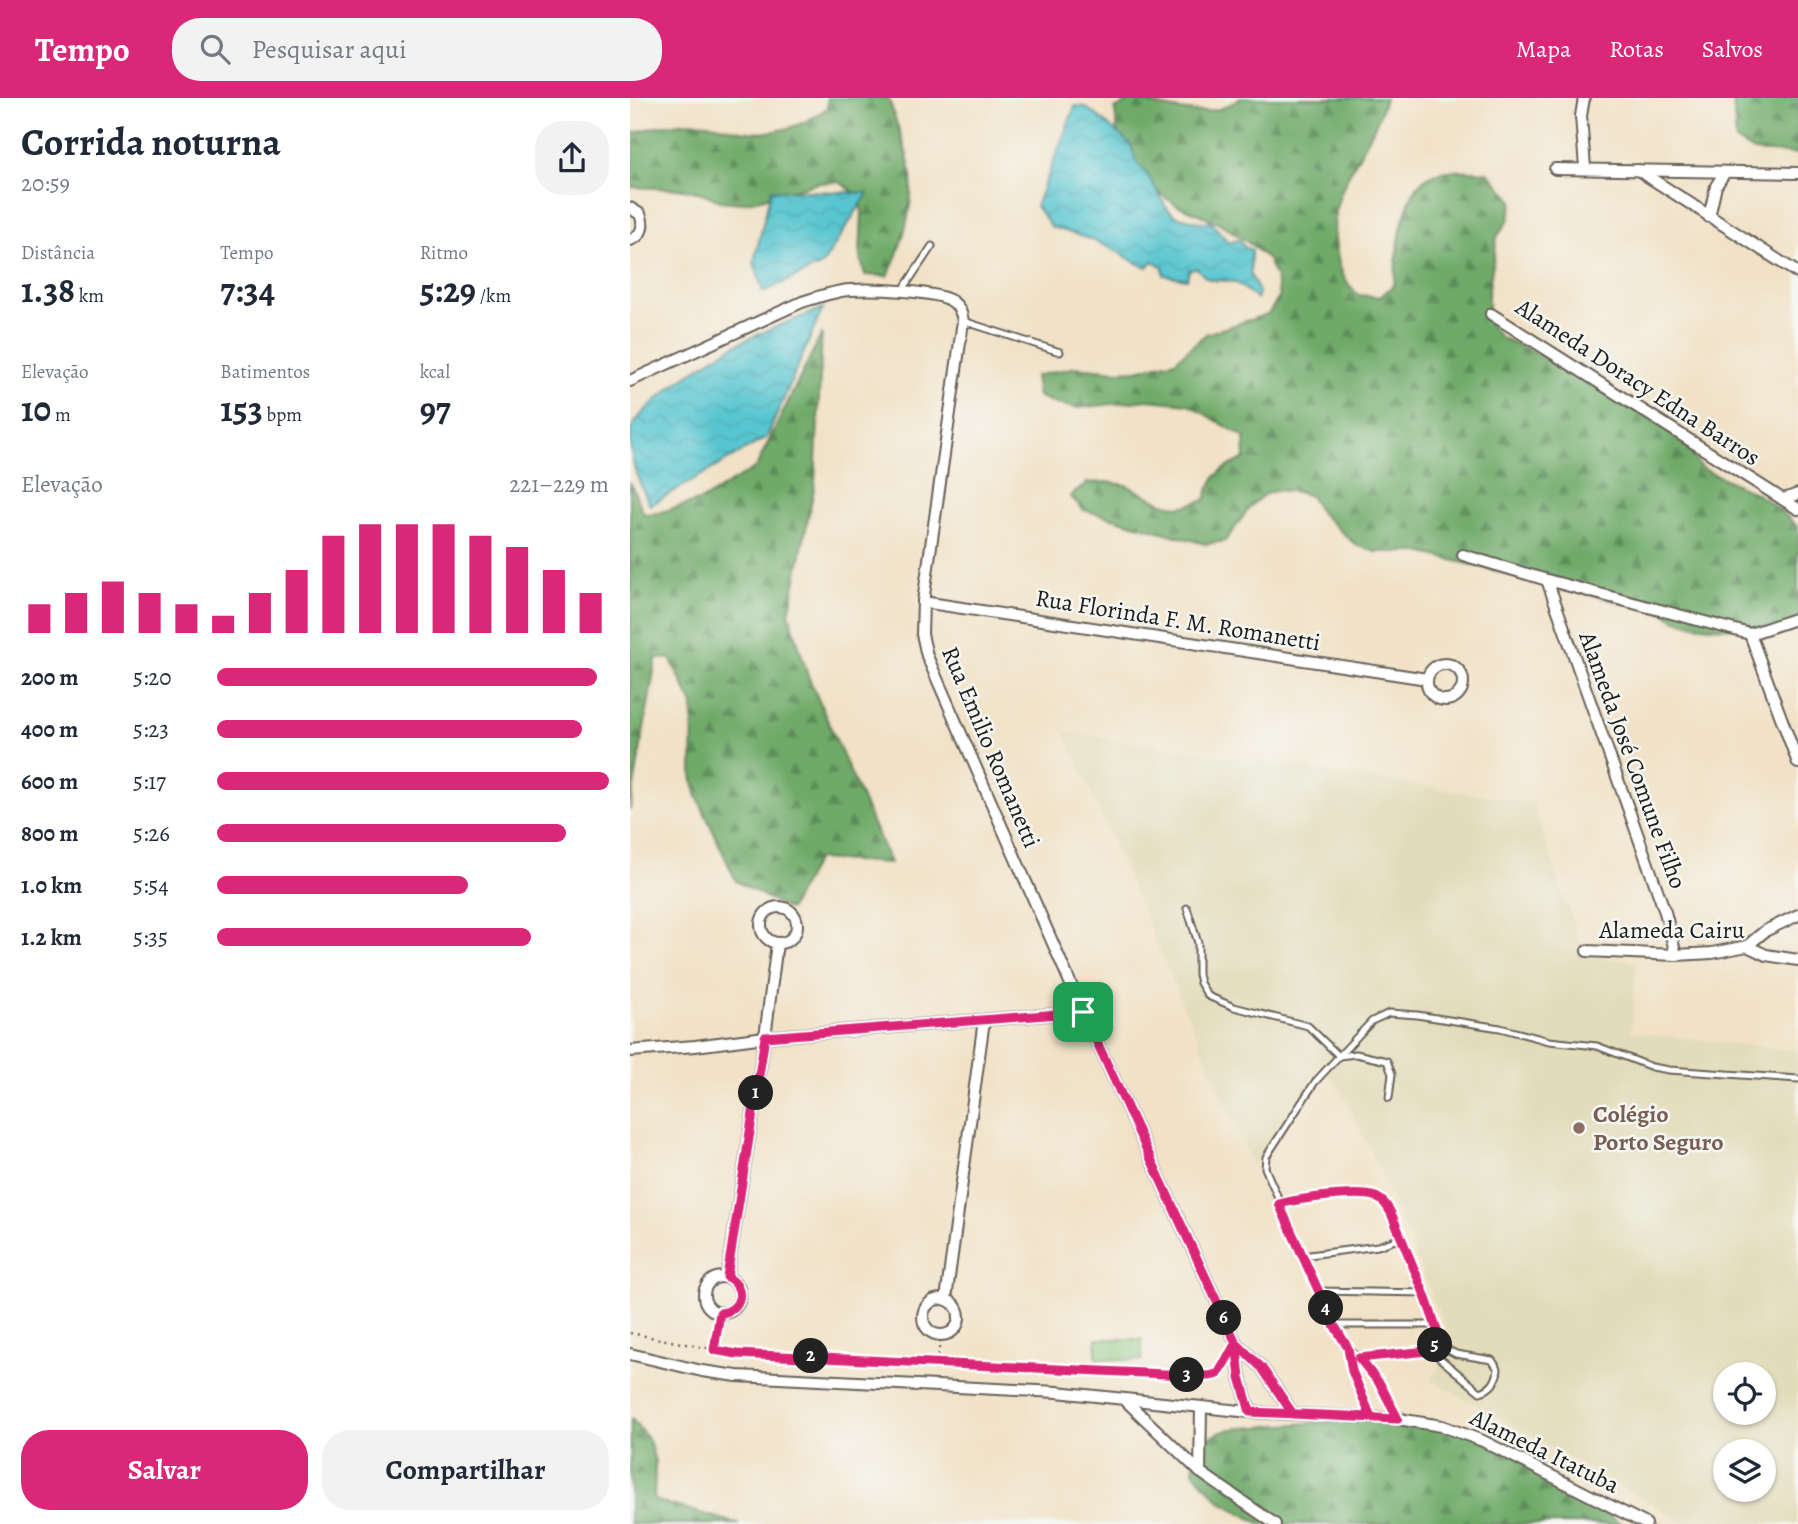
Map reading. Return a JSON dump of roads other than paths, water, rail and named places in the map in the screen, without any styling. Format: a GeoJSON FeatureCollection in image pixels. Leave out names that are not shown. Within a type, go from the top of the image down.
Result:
{"type":"FeatureCollection","features":[{"type":"Feature","properties":{"kind":"street"},"geometry":{"type":"LineString","coordinates":[[1584,98],[1581,116],[1585,168]]}},
{"type":"Feature","properties":{"kind":"street"},"geometry":{"type":"LineString","coordinates":[[1555,169],[1798,173]]}},
{"type":"Feature","properties":{"kind":"street"},"geometry":{"type":"LineString","coordinates":[[1638,170],[1798,273]]}},
{"type":"Feature","properties":{"kind":"street"},"geometry":{"type":"LineString","coordinates":[[1709,217],[1712,197],[1725,172]]}},
{"type":"Feature","properties":{"kind":"street"},"geometry":{"type":"LineString","coordinates":[[630,208],[640,214],[643,225],[639,235],[630,240]]}},
{"type":"Feature","properties":{"kind":"street"},"geometry":{"type":"LineString","coordinates":[[630,381],[802,302],[849,290],[902,291],[944,297],[952,301],[961,313],[963,321]]}},
{"type":"Feature","properties":{"kind":"street","name":"Alameda Doracy Edna Barros"},"geometry":{"type":"LineString","coordinates":[[1491,314],[1798,509]]}},
{"type":"Feature","properties":{"kind":"street","name":"Rua Emilio Romanetti"},"geometry":{"type":"LineString","coordinates":[[963,321],[923,602],[922,634],[928,656],[1083,1012],[1236,1343],[1240,1377],[1250,1412]]}},
{"type":"Feature","properties":{"kind":"street"},"geometry":{"type":"LineString","coordinates":[[1784,499],[1798,494]]}},
{"type":"Feature","properties":{"kind":"street"},"geometry":{"type":"LineString","coordinates":[[1463,555],[1750,634],[1798,618]]}},
{"type":"Feature","properties":{"kind":"street","name":"Alameda José Comune Filho"},"geometry":{"type":"LineString","coordinates":[[1547,580],[1665,912],[1676,955]]}},
{"type":"Feature","properties":{"kind":"street","name":"Rua Florinda F. M. Romanetti"},"geometry":{"type":"LineString","coordinates":[[923,602],[1427,679]]}},
{"type":"Feature","properties":{"kind":"street"},"geometry":{"type":"LineString","coordinates":[[1750,634],[1798,763]]}},
{"type":"Feature","properties":{"kind":"street"},"geometry":{"type":"LineString","coordinates":[[1746,946],[1765,931],[1798,915]]}},
{"type":"Feature","properties":{"kind":"street"},"geometry":{"type":"LineString","coordinates":[[727,1277],[777,943]]}},
{"type":"Feature","properties":{"kind":"street","name":"Alameda Cairu"},"geometry":{"type":"LineString","coordinates":[[1587,951],[1676,955],[1712,953],[1746,946],[1766,955],[1798,960]]}},
{"type":"Feature","properties":{"kind":"street"},"geometry":{"type":"LineString","coordinates":[[630,1051],[765,1037],[1083,1012]]}},
{"type":"Feature","properties":{"kind":"street"},"geometry":{"type":"LineString","coordinates":[[946,1299],[984,1020]]}},
{"type":"Feature","properties":{"kind":"street"},"geometry":{"type":"LineString","coordinates":[[727,1277],[737,1284],[739,1301],[732,1310],[720,1313],[709,1308],[704,1291],[706,1285],[715,1278],[727,1277]]}},
{"type":"Feature","properties":{"kind":"street"},"geometry":{"type":"LineString","coordinates":[[946,1299],[956,1306],[960,1318],[951,1332],[934,1334],[925,1325],[924,1314],[929,1303],[946,1299]]}},
{"type":"Feature","properties":{"kind":"street","name":"Rua Emilio Romanetti"},"geometry":{"type":"LineString","coordinates":[[1236,1343],[1262,1368],[1293,1414]]}},
{"type":"Feature","properties":{"kind":"street","name":"Alameda Itatuba"},"geometry":{"type":"LineString","coordinates":[[630,1354],[702,1371],[737,1376],[1056,1392],[1250,1412],[1398,1419],[1441,1426],[1483,1441],[1646,1524]]}},
{"type":"Feature","properties":{"kind":"street"},"geometry":{"type":"LineString","coordinates":[[1124,1399],[1200,1472],[1275,1524]]}},
{"type":"Feature","properties":{"kind":"street"},"geometry":{"type":"LineString","coordinates":[[1200,1472],[1201,1408]]}},
{"type":"Feature","properties":{"kind":"lane"},"geometry":{"type":"LineString","coordinates":[[902,291],[932,246]]}},
{"type":"Feature","properties":{"kind":"lane"},"geometry":{"type":"LineString","coordinates":[[963,321],[1060,352]]}},
{"type":"Feature","properties":{"kind":"lane"},"geometry":{"type":"LineString","coordinates":[[1187,908],[1198,943],[1200,983],[1209,996],[1234,1007],[1308,1026],[1339,1056],[1356,1055],[1387,1061],[1392,1074],[1389,1098]]}},
{"type":"Feature","properties":{"kind":"lane"},"geometry":{"type":"LineString","coordinates":[[1398,1419],[1380,1384],[1348,1348],[1334,1325],[1265,1172],[1266,1157],[1315,1082],[1372,1021],[1389,1013],[1417,1015],[1486,1026],[1549,1041],[1597,1046],[1652,1067],[1669,1070],[1798,1079]]}},
{"type":"Feature","properties":{"kind":"lane"},"geometry":{"type":"LineString","coordinates":[[1279,1204],[1336,1196],[1372,1195],[1385,1203],[1438,1332],[1430,1350]]}},
{"type":"Feature","properties":{"kind":"lane"},"geometry":{"type":"LineString","coordinates":[[1302,1256],[1378,1246],[1401,1238]]}},
{"type":"Feature","properties":{"kind":"lane"},"geometry":{"type":"LineString","coordinates":[[1318,1292],[1424,1293]]}},
{"type":"Feature","properties":{"kind":"lane"},"geometry":{"type":"LineString","coordinates":[[1334,1325],[1435,1325]]}},
{"type":"Feature","properties":{"kind":"lane"},"geometry":{"type":"LineString","coordinates":[[1350,1360],[1430,1350],[1480,1392],[1486,1390],[1497,1378],[1498,1369],[1492,1360],[1456,1354],[1435,1343]]}},
{"type":"Feature","properties":{"kind":"lane"},"geometry":{"type":"LineString","coordinates":[[1348,1348],[1352,1371],[1371,1417]]}},
{"type":"Feature","properties":{"kind":"water"},"geometry":{"type":"Polygon","coordinates":[[[1075,106],[1085,107],[1131,145],[1136,161],[1147,174],[1166,207],[1175,216],[1203,223],[1210,221],[1228,242],[1240,240],[1245,248],[1252,250],[1250,274],[1259,292],[1257,299],[1237,283],[1206,278],[1197,268],[1189,270],[1187,279],[1164,275],[1163,267],[1153,261],[1147,267],[1142,266],[1100,243],[1051,227],[1036,206],[1075,106]]]}},
{"type":"Feature","properties":{"kind":"water"},"geometry":{"type":"Polygon","coordinates":[[[771,190],[868,193],[822,265],[763,292],[754,262],[771,190]]]}},
{"type":"Feature","properties":{"kind":"water"},"geometry":{"type":"Polygon","coordinates":[[[823,308],[767,437],[650,505],[636,471],[630,444],[634,424],[643,413],[670,388],[725,351],[823,308]]]}},
{"type":"Feature","properties":{"kind":"place","name":"Colégio Porto Seguro"},"geometry":{"type":"Point","coordinates":[1579,1128]}}]}
